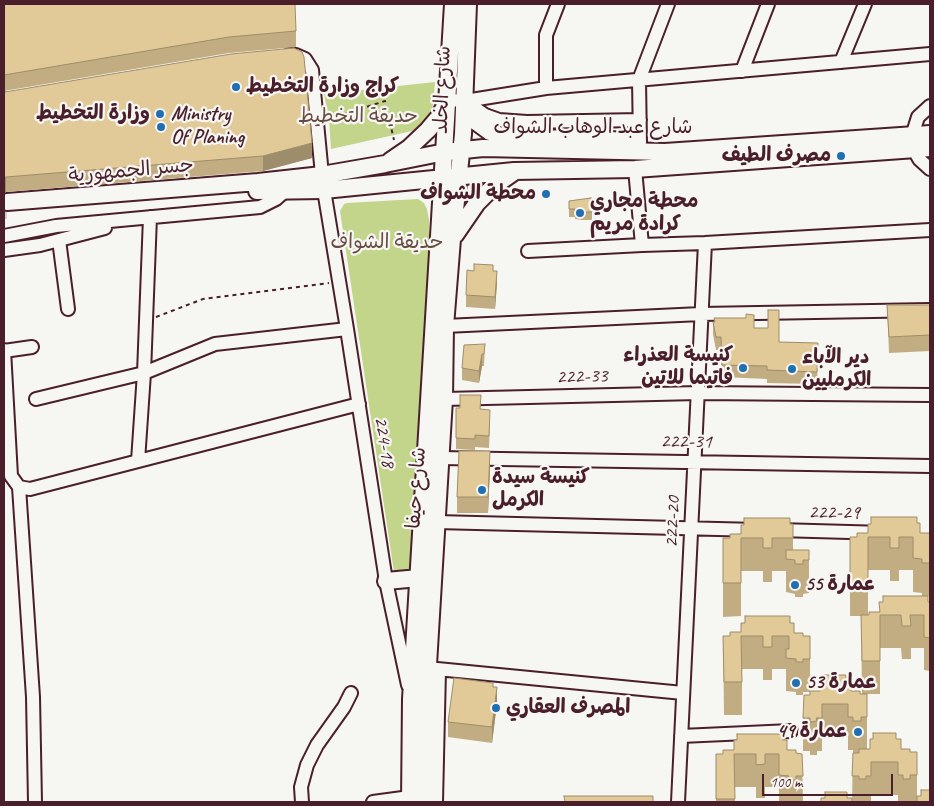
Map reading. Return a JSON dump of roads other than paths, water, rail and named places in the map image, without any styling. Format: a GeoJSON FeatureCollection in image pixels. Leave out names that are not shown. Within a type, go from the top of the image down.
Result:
{"type":"FeatureCollection","features":[{"type":"Feature","properties":{"kind":"main road","name":"شارع الخلد"},"geometry":{"type":"LineString","coordinates":[[451,178],[445,152],[453,4]]}},
{"type":"Feature","properties":{"kind":"main road","name":"شارع الخلد"},"geometry":{"type":"LineString","coordinates":[[451,178],[462,150],[468,4]]}},
{"type":"Feature","properties":{"kind":"main road"},"geometry":{"type":"LineString","coordinates":[[385,164],[409,148],[424,134],[439,117],[448,100]]}},
{"type":"Feature","properties":{"kind":"main road"},"geometry":{"type":"LineString","coordinates":[[465,101],[470,114],[476,121],[490,132],[502,136],[516,138],[614,139],[640,144],[665,152]]}},
{"type":"Feature","properties":{"kind":"main road","name":"شارع عبد الوهاب الشواف"},"geometry":{"type":"LineString","coordinates":[[258,186],[451,178],[514,172],[636,169],[913,142],[930,134]]}},
{"type":"Feature","properties":{"kind":"main road","name":"شارع عبد الوهاب الشواف"},"geometry":{"type":"LineString","coordinates":[[258,186],[285,191],[385,164],[445,152],[483,148],[665,152],[913,142],[930,148]]}},
{"type":"Feature","properties":{"kind":"main road"},"geometry":{"type":"LineString","coordinates":[[452,240],[459,226],[477,203],[494,186],[514,172]]}},
{"type":"Feature","properties":{"kind":"main road","name":"شارع حيفا"},"geometry":{"type":"LineString","coordinates":[[415,801],[433,669],[436,522],[452,240],[451,178]]}},
{"type":"Feature","properties":{"kind":"main road","name":"شارع حيفا"},"geometry":{"type":"LineString","coordinates":[[415,801],[411,699],[451,178]]}},
{"type":"Feature","properties":{"kind":"main road","name":"جسر الجمهورية"},"geometry":{"type":"LineString","coordinates":[[5,209],[258,186]]}},
{"type":"Feature","properties":{"kind":"main road"},"geometry":{"type":"LineString","coordinates":[[386,581],[419,578]]}},
{"type":"Feature","properties":{"kind":"street"},"geometry":{"type":"LineString","coordinates":[[546,88],[546,35],[558,4]]}},
{"type":"Feature","properties":{"kind":"street"},"geometry":{"type":"LineString","coordinates":[[640,144],[639,80],[668,4]]}},
{"type":"Feature","properties":{"kind":"street"},"geometry":{"type":"LineString","coordinates":[[742,71],[768,4]]}},
{"type":"Feature","properties":{"kind":"street"},"geometry":{"type":"LineString","coordinates":[[841,62],[865,4]]}},
{"type":"Feature","properties":{"kind":"street"},"geometry":{"type":"LineString","coordinates":[[448,100],[465,101],[546,88],[930,54]]}},
{"type":"Feature","properties":{"kind":"street","name":"224-18"},"geometry":{"type":"LineString","coordinates":[[274,56],[296,55],[308,62],[312,70],[323,182],[386,581],[411,699]]}},
{"type":"Feature","properties":{"kind":"street"},"geometry":{"type":"LineString","coordinates":[[465,101],[485,115],[499,120],[527,122],[640,120]]}},
{"type":"Feature","properties":{"kind":"street"},"geometry":{"type":"LineString","coordinates":[[930,106],[918,117],[913,129],[913,142],[919,159],[930,170]]}},
{"type":"Feature","properties":{"kind":"street"},"geometry":{"type":"LineString","coordinates":[[636,169],[642,245]]}},
{"type":"Feature","properties":{"kind":"street"},"geometry":{"type":"LineString","coordinates":[[4,236],[56,226],[149,220],[260,207],[276,199],[285,191]]}},
{"type":"Feature","properties":{"kind":"street"},"geometry":{"type":"LineString","coordinates":[[4,250],[26,248],[94,230],[149,220]]}},
{"type":"Feature","properties":{"kind":"street"},"geometry":{"type":"LineString","coordinates":[[138,461],[144,373],[149,220]]}},
{"type":"Feature","properties":{"kind":"street"},"geometry":{"type":"LineString","coordinates":[[528,251],[930,230]]}},
{"type":"Feature","properties":{"kind":"street"},"geometry":{"type":"LineString","coordinates":[[59,240],[68,309]]}},
{"type":"Feature","properties":{"kind":"street","name":"222-20"},"geometry":{"type":"LineString","coordinates":[[678,802],[705,243]]}},
{"type":"Feature","properties":{"kind":"street"},"geometry":{"type":"LineString","coordinates":[[446,326],[701,314],[930,310]]}},
{"type":"Feature","properties":{"kind":"street"},"geometry":{"type":"LineString","coordinates":[[36,399],[144,373],[214,344],[347,330]]}},
{"type":"Feature","properties":{"kind":"street"},"geometry":{"type":"LineString","coordinates":[[32,348],[4,350],[11,476],[19,487],[33,697],[35,802]]}},
{"type":"Feature","properties":{"kind":"street","name":"222-33"},"geometry":{"type":"LineString","coordinates":[[444,398],[698,393],[930,395]]}},
{"type":"Feature","properties":{"kind":"street"},"geometry":{"type":"LineString","coordinates":[[19,487],[30,489],[359,404]]}},
{"type":"Feature","properties":{"kind":"street","name":"222-31"},"geometry":{"type":"LineString","coordinates":[[440,458],[930,466]]}},
{"type":"Feature","properties":{"kind":"street","name":"222-29"},"geometry":{"type":"LineString","coordinates":[[436,522],[900,533]]}},
{"type":"Feature","properties":{"kind":"street"},"geometry":{"type":"LineString","coordinates":[[436,802],[433,669],[683,693]]}},
{"type":"Feature","properties":{"kind":"street"},"geometry":{"type":"LineString","coordinates":[[302,802],[301,787],[307,764],[317,745],[344,707],[351,693]]}},
{"type":"Feature","properties":{"kind":"street"},"geometry":{"type":"LineString","coordinates":[[681,736],[790,731]]}},
{"type":"Feature","properties":{"kind":"street"},"geometry":{"type":"LineString","coordinates":[[374,802],[415,801]]}},
{"type":"Feature","properties":{"kind":"place","name":"كراج وزارة التخطيط"},"geometry":{"type":"Point","coordinates":[236,87]}},
{"type":"Feature","properties":{"kind":"place","name":"وزارة التخطيط"},"geometry":{"type":"Point","coordinates":[160,114]}},
{"type":"Feature","properties":{"kind":"place","name":"Ministry Of Planing"},"geometry":{"type":"Point","coordinates":[161,127]}},
{"type":"Feature","properties":{"kind":"place","name":"مصرف الطيف"},"geometry":{"type":"Point","coordinates":[841,156]}},
{"type":"Feature","properties":{"kind":"place","name":"محطة الشواف"},"geometry":{"type":"Point","coordinates":[546,194]}},
{"type":"Feature","properties":{"kind":"place","name":"محطة مجاري كرادة مريم"},"geometry":{"type":"Point","coordinates":[580,213]}},
{"type":"Feature","properties":{"kind":"place","name":"كنيسة العذراء فاتيما للاتين"},"geometry":{"type":"Point","coordinates":[743,368]}},
{"type":"Feature","properties":{"kind":"place","name":"دير الآباء الكرمليين"},"geometry":{"type":"Point","coordinates":[792,369]}},
{"type":"Feature","properties":{"kind":"place","name":"كنيسة سيدة الكرمل"},"geometry":{"type":"Point","coordinates":[482,490]}},
{"type":"Feature","properties":{"kind":"place","name":"عمارة 55"},"geometry":{"type":"Point","coordinates":[795,585]}},
{"type":"Feature","properties":{"kind":"place","name":"عمارة 53"},"geometry":{"type":"Point","coordinates":[796,683]}},
{"type":"Feature","properties":{"kind":"place","name":"المصرف العقاري"},"geometry":{"type":"Point","coordinates":[496,708]}},
{"type":"Feature","properties":{"kind":"place","name":"عمارة 49"},"geometry":{"type":"Point","coordinates":[858,732]}},
{"type":"Feature","properties":{"kind":"park label","name":"حديقة التخطيط"},"geometry":{"type":"Point","coordinates":[358,117]}},
{"type":"Feature","properties":{"kind":"park label","name":"حديقة الشواف"},"geometry":{"type":"Point","coordinates":[387,243]}}]}
